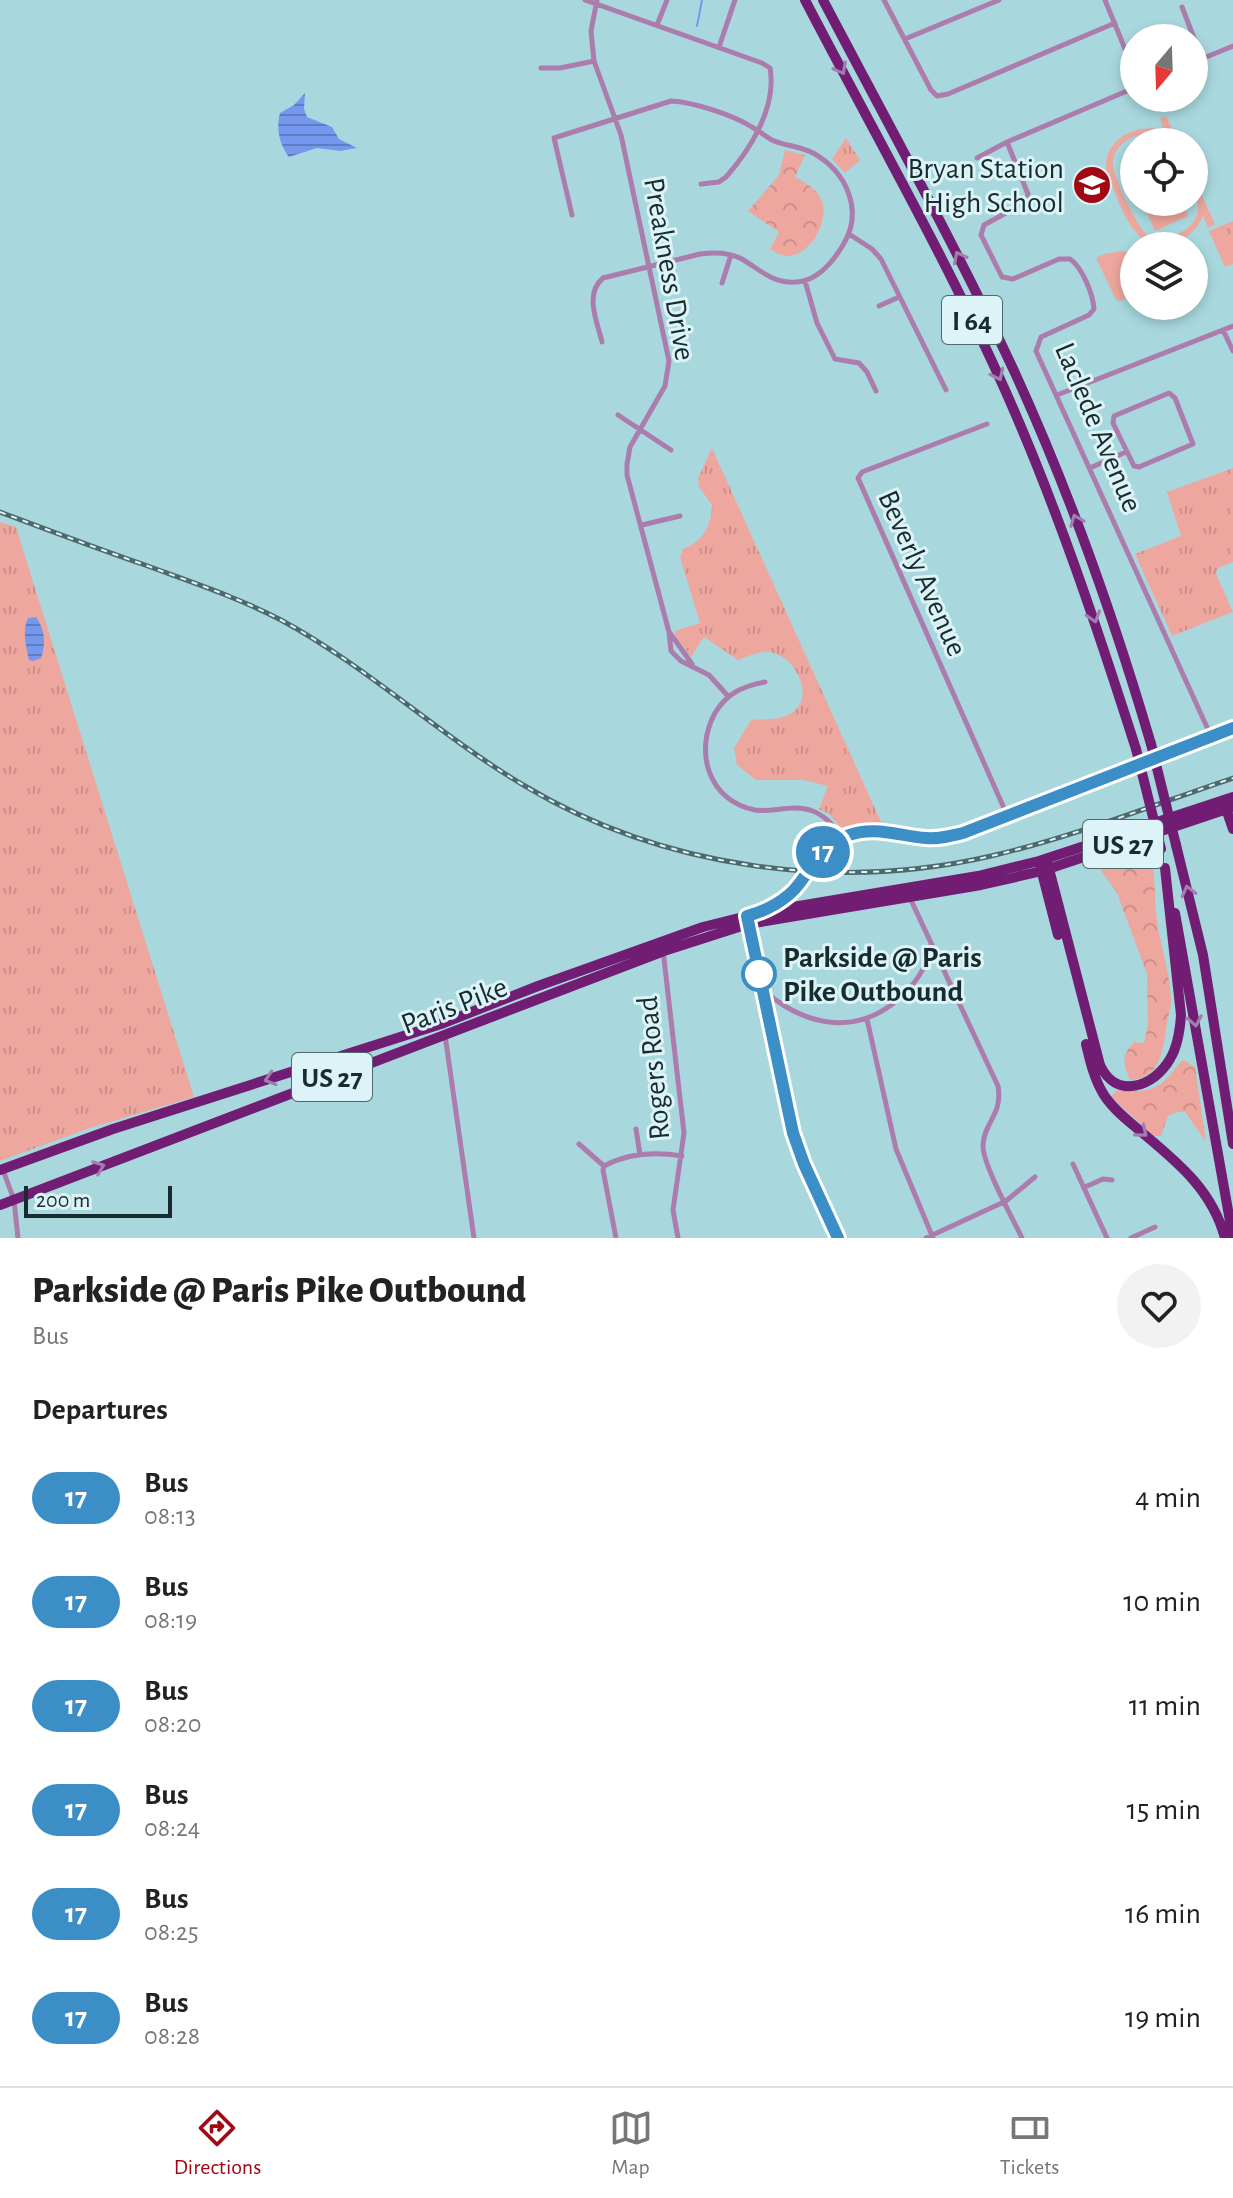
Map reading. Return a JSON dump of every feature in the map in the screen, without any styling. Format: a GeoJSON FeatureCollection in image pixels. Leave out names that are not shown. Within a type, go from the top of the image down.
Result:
{"type":"FeatureCollection","features":[{"type":"Feature","properties":{"kind":"highway","name":"I 64"},"geometry":{"type":"LineString","coordinates":[[805,0],[933,242],[1005,390],[1088,599],[1136,749],[1161,849],[1203,1060],[1233,1238]]}},
{"type":"Feature","properties":{"kind":"highway","name":"I 64"},"geometry":{"type":"LineString","coordinates":[[823,0],[951,242],[1016,376],[1091,560],[1122,646],[1151,744],[1201,946],[1233,1144]]}},
{"type":"Feature","properties":{"kind":"highway"},"geometry":{"type":"LineString","coordinates":[[1230,803],[1233,829]]}},
{"type":"Feature","properties":{"kind":"highway","name":"US 27"},"geometry":{"type":"LineString","coordinates":[[748,920],[763,912],[909,892],[1044,865],[1230,803]]}},
{"type":"Feature","properties":{"kind":"highway"},"geometry":{"type":"LineString","coordinates":[[1044,865],[1100,1065],[1114,1082],[1128,1087],[1143,1085],[1162,1072],[1173,1054],[1180,1030],[1165,868]]}},
{"type":"Feature","properties":{"kind":"highway"},"geometry":{"type":"LineString","coordinates":[[1044,865],[1098,1084],[1113,1106],[1199,1183],[1225,1238]]}},
{"type":"Feature","properties":{"kind":"highway","name":"US 27"},"geometry":{"type":"LineString","coordinates":[[794,909],[811,903],[909,892]]}},
{"type":"Feature","properties":{"kind":"highway","name":"Paris Pike"},"geometry":{"type":"LineString","coordinates":[[0,1205],[443,1029],[662,946],[794,909]]}},
{"type":"Feature","properties":{"kind":"highway","name":"Paris Pike"},"geometry":{"type":"LineString","coordinates":[[2,1170],[113,1129],[443,1029]]}},
{"type":"Feature","properties":{"kind":"highway"},"geometry":{"type":"LineString","coordinates":[[1217,1033],[1233,1095]]}},
{"type":"Feature","properties":{"kind":"street"},"geometry":{"type":"LineString","coordinates":[[585,0],[770,68],[769,107],[757,130],[726,177],[719,182],[701,184]]}},
{"type":"Feature","properties":{"kind":"street"},"geometry":{"type":"LineString","coordinates":[[657,25],[667,0]]}},
{"type":"Feature","properties":{"kind":"street"},"geometry":{"type":"LineString","coordinates":[[719,47],[735,0]]}},
{"type":"Feature","properties":{"kind":"street"},"geometry":{"type":"LineString","coordinates":[[884,0],[934,94],[944,96],[1115,23]]}},
{"type":"Feature","properties":{"kind":"street"},"geometry":{"type":"LineString","coordinates":[[905,39],[999,0]]}},
{"type":"Feature","properties":{"kind":"street"},"geometry":{"type":"LineString","coordinates":[[1105,0],[1120,36]]}},
{"type":"Feature","properties":{"kind":"street","name":"Preakness Drive"},"geometry":{"type":"LineString","coordinates":[[596,2],[591,31],[594,61],[621,135],[669,361],[665,386],[630,447],[627,469],[669,632],[671,651],[681,661],[709,675],[728,696]]}},
{"type":"Feature","properties":{"kind":"street"},"geometry":{"type":"LineString","coordinates":[[1182,7],[1189,24]]}},
{"type":"Feature","properties":{"kind":"street"},"geometry":{"type":"LineString","coordinates":[[1208,56],[1233,46]]}},
{"type":"Feature","properties":{"kind":"street"},"geometry":{"type":"LineString","coordinates":[[541,68],[560,68],[594,61]]}},
{"type":"Feature","properties":{"kind":"street"},"geometry":{"type":"LineString","coordinates":[[977,158],[1120,94]]}},
{"type":"Feature","properties":{"kind":"street"},"geometry":{"type":"LineString","coordinates":[[572,215],[554,138],[664,102],[681,102],[742,122],[776,142],[815,154],[837,173],[851,200],[853,217],[849,234],[829,264],[805,281],[783,282],[771,278],[731,255],[700,254],[609,276],[595,287],[592,299],[602,342]]}},
{"type":"Feature","properties":{"kind":"street","name":"Laclede Avenue"},"geometry":{"type":"LineString","coordinates":[[1007,142],[1028,194],[1023,206],[988,222],[982,228],[981,235],[1002,277],[1013,279],[1059,259],[1070,259],[1077,265],[1095,306],[1089,315],[1041,337],[1036,351],[1211,736]]}},
{"type":"Feature","properties":{"kind":"street"},"geometry":{"type":"LineString","coordinates":[[849,234],[881,259],[946,390]]}},
{"type":"Feature","properties":{"kind":"street"},"geometry":{"type":"LineString","coordinates":[[722,283],[731,255]]}},
{"type":"Feature","properties":{"kind":"street"},"geometry":{"type":"LineString","coordinates":[[805,281],[817,323],[835,359],[859,363],[876,391]]}},
{"type":"Feature","properties":{"kind":"street"},"geometry":{"type":"LineString","coordinates":[[879,306],[899,297]]}},
{"type":"Feature","properties":{"kind":"street"},"geometry":{"type":"LineString","coordinates":[[1057,395],[1233,326]]}},
{"type":"Feature","properties":{"kind":"street"},"geometry":{"type":"LineString","coordinates":[[1223,330],[1233,351]]}},
{"type":"Feature","properties":{"kind":"street"},"geometry":{"type":"LineString","coordinates":[[1173,394],[1193,444],[1139,467],[1131,463],[1126,452],[1113,423],[1114,416],[1173,394]]}},
{"type":"Feature","properties":{"kind":"street"},"geometry":{"type":"LineString","coordinates":[[618,415],[641,427],[671,450]]}},
{"type":"Feature","properties":{"kind":"street","name":"Beverly Avenue"},"geometry":{"type":"LineString","coordinates":[[987,424],[865,471],[858,478],[1007,815]]}},
{"type":"Feature","properties":{"kind":"street"},"geometry":{"type":"LineString","coordinates":[[1090,468],[1126,452]]}},
{"type":"Feature","properties":{"kind":"street"},"geometry":{"type":"LineString","coordinates":[[642,525],[680,516]]}},
{"type":"Feature","properties":{"kind":"street","name":"Preakness Drive"},"geometry":{"type":"LineString","coordinates":[[669,632],[692,665]]}},
{"type":"Feature","properties":{"kind":"street"},"geometry":{"type":"LineString","coordinates":[[765,682],[742,688],[728,696],[711,721],[704,744],[705,763],[726,797],[748,808],[767,811],[795,807],[815,812],[828,820],[842,837]]}},
{"type":"Feature","properties":{"kind":"street"},"geometry":{"type":"LineString","coordinates":[[763,912],[799,886],[819,856],[842,837],[879,829],[916,837],[941,838],[963,833],[1233,727]]}},
{"type":"Feature","properties":{"kind":"street"},"geometry":{"type":"LineString","coordinates":[[799,886],[801,896],[811,903]]}},
{"type":"Feature","properties":{"kind":"street"},"geometry":{"type":"LineString","coordinates":[[794,909],[799,886]]}},
{"type":"Feature","properties":{"kind":"street"},"geometry":{"type":"LineString","coordinates":[[791,892],[794,909]]}},
{"type":"Feature","properties":{"kind":"street"},"geometry":{"type":"LineString","coordinates":[[909,892],[998,1086],[1000,1097],[997,1111],[987,1130],[983,1149],[1022,1238]]}},
{"type":"Feature","properties":{"kind":"street"},"geometry":{"type":"LineString","coordinates":[[748,920],[793,1133],[838,1238]]}},
{"type":"Feature","properties":{"kind":"street"},"geometry":{"type":"LineString","coordinates":[[762,989],[805,1018],[824,1022],[867,1019],[889,1008],[917,980],[931,944]]}},
{"type":"Feature","properties":{"kind":"street","name":"Rogers Road"},"geometry":{"type":"LineString","coordinates":[[662,946],[684,1133],[673,1210],[678,1238]]}},
{"type":"Feature","properties":{"kind":"street"},"geometry":{"type":"LineString","coordinates":[[768,1014],[772,1006],[781,1004]]}},
{"type":"Feature","properties":{"kind":"street"},"geometry":{"type":"LineString","coordinates":[[867,1019],[896,1149],[930,1237],[1006,1201],[1035,1177]]}},
{"type":"Feature","properties":{"kind":"street"},"geometry":{"type":"LineString","coordinates":[[443,1029],[474,1238]]}},
{"type":"Feature","properties":{"kind":"street"},"geometry":{"type":"LineString","coordinates":[[636,1129],[640,1155]]}},
{"type":"Feature","properties":{"kind":"street"},"geometry":{"type":"LineString","coordinates":[[579,1144],[604,1166]]}},
{"type":"Feature","properties":{"kind":"street"},"geometry":{"type":"LineString","coordinates":[[604,1166],[640,1155],[660,1153],[682,1156]]}},
{"type":"Feature","properties":{"kind":"street"},"geometry":{"type":"LineString","coordinates":[[1073,1164],[1107,1238]]}},
{"type":"Feature","properties":{"kind":"street"},"geometry":{"type":"LineString","coordinates":[[604,1166],[616,1238]]}},
{"type":"Feature","properties":{"kind":"street"},"geometry":{"type":"LineString","coordinates":[[2,1170],[14,1200],[18,1238]]}},
{"type":"Feature","properties":{"kind":"street"},"geometry":{"type":"LineString","coordinates":[[1085,1187],[1103,1179],[1112,1180]]}},
{"type":"Feature","properties":{"kind":"street"},"geometry":{"type":"LineString","coordinates":[[1131,1238],[1155,1227]]}},
{"type":"Feature","properties":{"kind":"green space"},"geometry":{"type":"Polygon","coordinates":[[[1166,116],[1172,128],[1163,128],[1160,119],[1166,116]]]}},
{"type":"Feature","properties":{"kind":"green space"},"geometry":{"type":"Polygon","coordinates":[[[846,138],[860,160],[845,173],[832,159],[846,138]]]}},
{"type":"Feature","properties":{"kind":"green space"},"geometry":{"type":"Polygon","coordinates":[[[1120,138],[1113,168],[1120,186],[1120,205],[1107,173],[1106,162],[1120,138]]]}},
{"type":"Feature","properties":{"kind":"green space"},"geometry":{"type":"Polygon","coordinates":[[[785,150],[805,155],[795,177],[818,194],[823,206],[821,225],[811,243],[804,250],[787,256],[770,249],[779,232],[748,211],[779,175],[785,150]]]}},
{"type":"Feature","properties":{"kind":"green space"},"geometry":{"type":"Polygon","coordinates":[[[1208,209],[1215,224],[1208,228],[1203,216],[1208,216],[1208,209]]]}},
{"type":"Feature","properties":{"kind":"green space"},"geometry":{"type":"Polygon","coordinates":[[[1126,216],[1135,216],[1145,232],[1136,232],[1126,216]]]}},
{"type":"Feature","properties":{"kind":"green space"},"geometry":{"type":"Polygon","coordinates":[[[1148,216],[1188,216],[1155,231],[1148,216]]]}},
{"type":"Feature","properties":{"kind":"green space"},"geometry":{"type":"Polygon","coordinates":[[[1196,216],[1203,216],[1198,226],[1194,230],[1181,232],[1192,224],[1196,216]]]}},
{"type":"Feature","properties":{"kind":"green space"},"geometry":{"type":"Polygon","coordinates":[[[1233,221],[1233,264],[1225,267],[1209,231],[1233,221]]]}},
{"type":"Feature","properties":{"kind":"green space"},"geometry":{"type":"Polygon","coordinates":[[[1120,251],[1120,301],[1116,300],[1096,258],[1120,251]]]}},
{"type":"Feature","properties":{"kind":"green space"},"geometry":{"type":"Polygon","coordinates":[[[712,448],[882,824],[862,825],[844,831],[829,814],[819,809],[828,786],[803,780],[756,780],[737,765],[734,748],[751,720],[784,717],[797,709],[801,700],[801,681],[783,657],[765,652],[738,660],[704,637],[691,657],[675,635],[675,631],[700,623],[680,557],[683,549],[701,537],[710,520],[712,505],[699,487],[698,478],[712,448]]]}},
{"type":"Feature","properties":{"kind":"green space"},"geometry":{"type":"Polygon","coordinates":[[[1233,468],[1233,562],[1218,568],[1216,574],[1233,612],[1172,636],[1135,554],[1181,536],[1167,492],[1233,468]]]}},
{"type":"Feature","properties":{"kind":"green space"},"geometry":{"type":"Polygon","coordinates":[[[0,522],[16,527],[194,1097],[90,1128],[0,1161],[0,522]]]}},
{"type":"Feature","properties":{"kind":"green space"},"geometry":{"type":"Polygon","coordinates":[[[1135,846],[1145,846],[1152,862],[1157,924],[1171,1000],[1159,1061],[1148,1074],[1130,1080],[1125,1056],[1134,1042],[1144,1043],[1148,1025],[1147,974],[1117,893],[1095,862],[1135,846]]]}},
{"type":"Feature","properties":{"kind":"green space"},"geometry":{"type":"Polygon","coordinates":[[[1184,1060],[1195,1067],[1206,1142],[1185,1112],[1168,1116],[1161,1136],[1154,1136],[1111,1097],[1117,1090],[1137,1091],[1156,1087],[1184,1060]]]}},
{"type":"Feature","properties":{"kind":"water"},"geometry":{"type":"Polygon","coordinates":[[[305,93],[307,117],[332,127],[339,139],[357,148],[340,151],[317,148],[289,157],[279,136],[280,113],[294,105],[305,93]]]}},
{"type":"Feature","properties":{"kind":"water"},"geometry":{"type":"Polygon","coordinates":[[[36,617],[44,642],[41,658],[33,661],[29,660],[25,628],[28,618],[36,617]]]}},
{"type":"Feature","properties":{"kind":"waterway"},"geometry":{"type":"LineString","coordinates":[[697,26],[702,0]]}},
{"type":"Feature","properties":{"kind":"railway"},"geometry":{"type":"LineString","coordinates":[[0,512],[214,590],[281,620],[344,659],[463,746],[525,786],[578,814],[634,837],[692,854],[751,865],[812,871],[872,872],[932,867],[1052,840],[1233,778]]}},
{"type":"Feature","properties":{"kind":"bus line","name":"17"},"geometry":{"type":"LineString","coordinates":[[838,1238],[793,1133],[747,916],[763,912],[799,886],[819,856],[842,837],[879,829],[928,839],[963,833],[1233,728]]}},
{"type":"Feature","properties":{"kind":"place","name":"Bryan Station High School"},"geometry":{"type":"Point","coordinates":[1092,185]}},
{"type":"Feature","properties":{"kind":"place","name":"Parkside @ Paris Pike Outbound"},"geometry":{"type":"Point","coordinates":[759,974]}}]}
